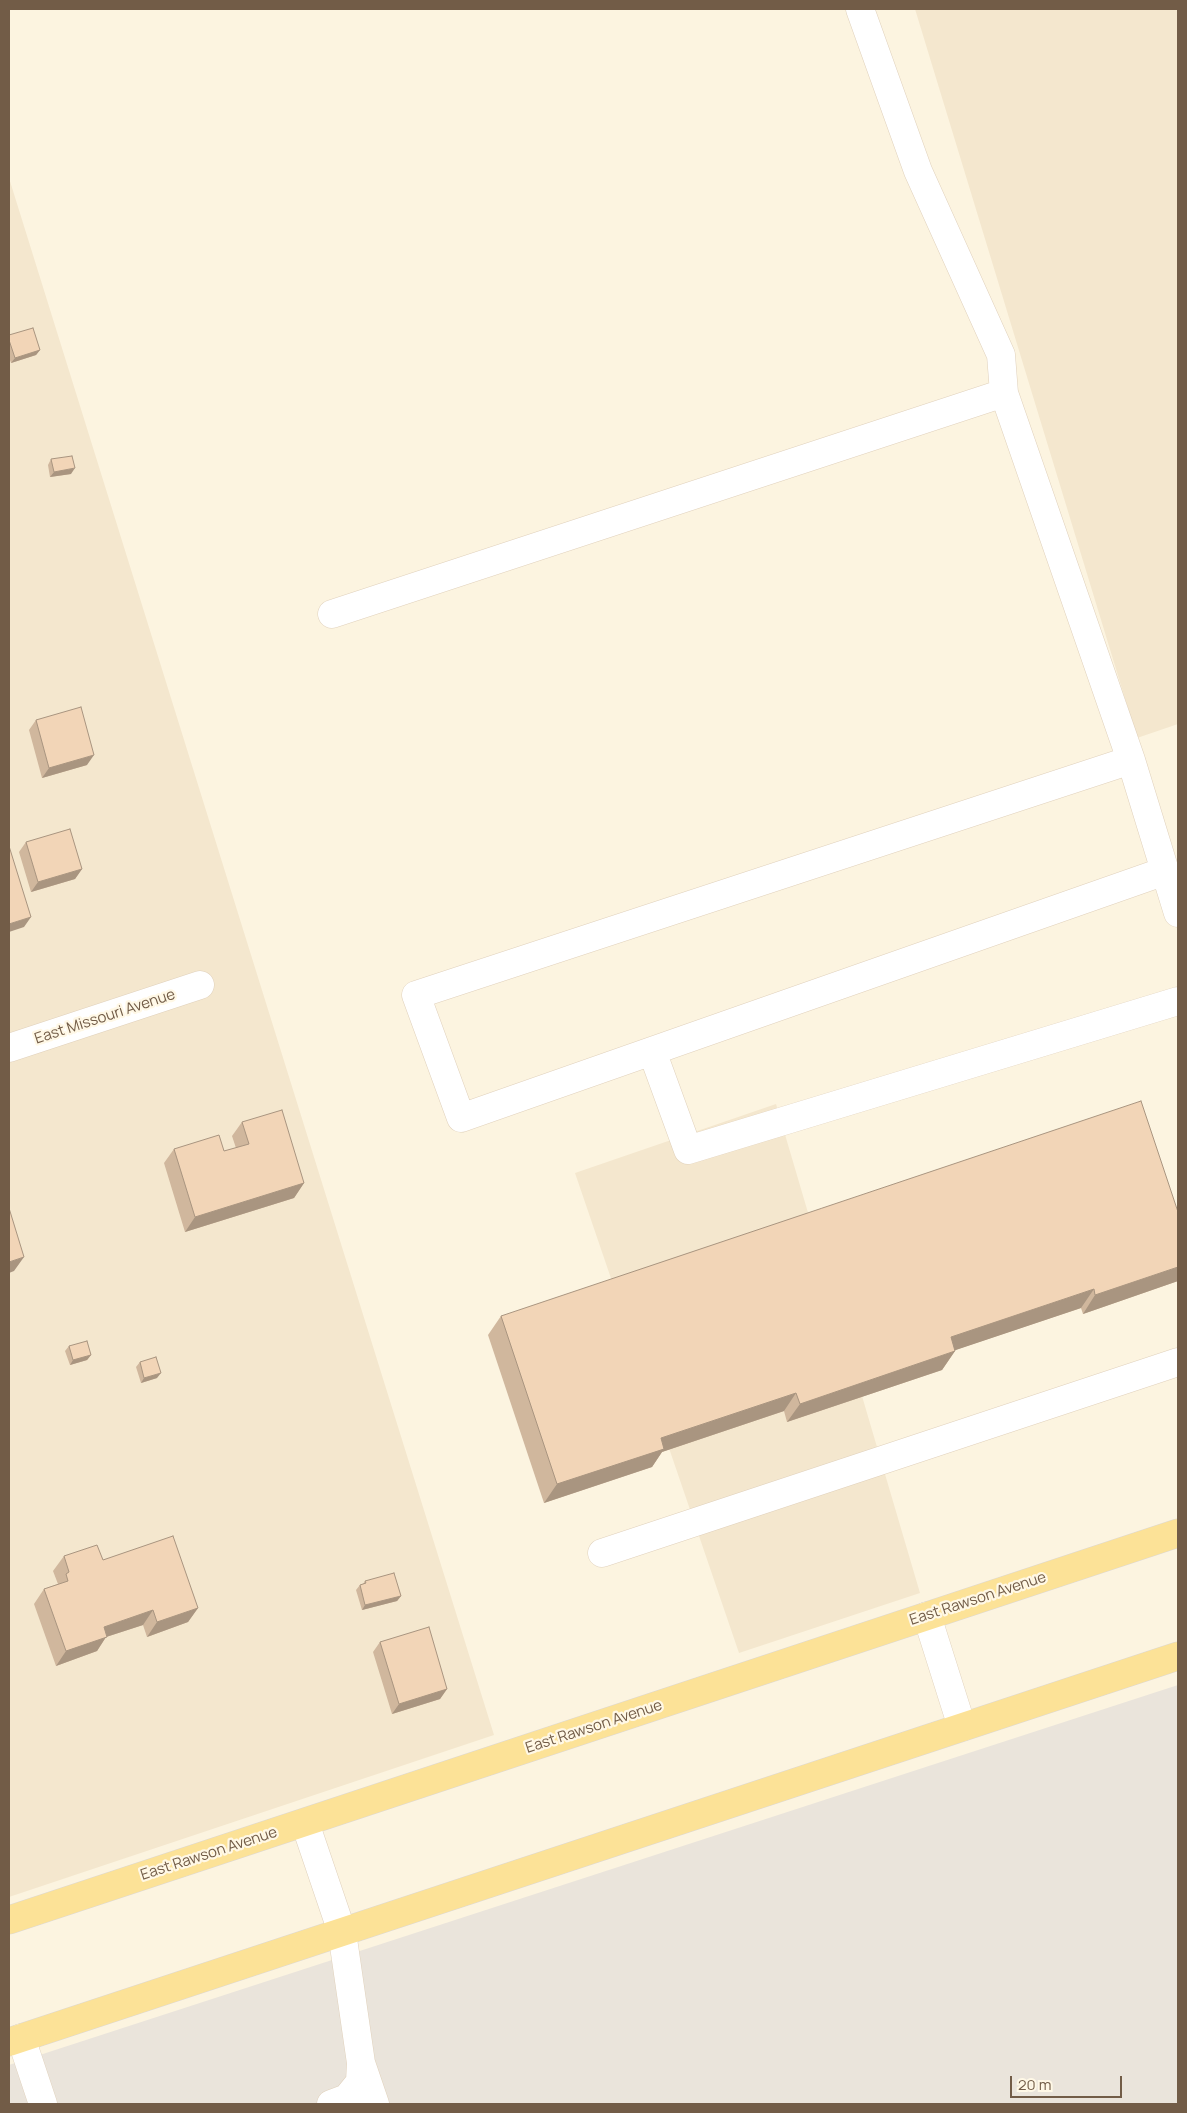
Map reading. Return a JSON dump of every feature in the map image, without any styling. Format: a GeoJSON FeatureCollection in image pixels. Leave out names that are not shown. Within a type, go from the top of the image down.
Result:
{"type":"FeatureCollection","features":[{"type":"Feature","properties":{"kind":"main road","name":"East Rawson Avenue"},"geometry":{"type":"LineString","coordinates":[[9,1920],[1178,1533]]}},
{"type":"Feature","properties":{"kind":"main road"},"geometry":{"type":"LineString","coordinates":[[15,2040],[1178,1656]]}},
{"type":"Feature","properties":{"kind":"street"},"geometry":{"type":"LineString","coordinates":[[860,9],[918,171],[1001,355],[1004,392],[1131,760],[1178,913]]}},
{"type":"Feature","properties":{"kind":"street"},"geometry":{"type":"LineString","coordinates":[[332,614],[1004,392]]}},
{"type":"Feature","properties":{"kind":"street"},"geometry":{"type":"LineString","coordinates":[[1131,760],[416,995],[461,1118],[1166,871]]}},
{"type":"Feature","properties":{"kind":"street","name":"East Missouri Avenue"},"geometry":{"type":"LineString","coordinates":[[9,1048],[200,985]]}},
{"type":"Feature","properties":{"kind":"street"},"geometry":{"type":"LineString","coordinates":[[652,1051],[688,1150],[1178,1001]]}},
{"type":"Feature","properties":{"kind":"street"},"geometry":{"type":"LineString","coordinates":[[602,1553],[1178,1362]]}},
{"type":"Feature","properties":{"kind":"street"},"geometry":{"type":"LineString","coordinates":[[927,1616],[962,1727]]}},
{"type":"Feature","properties":{"kind":"street"},"geometry":{"type":"LineString","coordinates":[[305,1823],[342,1932],[361,2062],[375,2104]]}},
{"type":"Feature","properties":{"kind":"street"},"geometry":{"type":"LineString","coordinates":[[15,2040],[42,2104]]}},
{"type":"Feature","properties":{"kind":"street"},"geometry":{"type":"LineString","coordinates":[[331,2104],[347,2098],[360,2082],[361,2062]]}},
{"type":"Feature","properties":{"kind":"shaded area"},"geometry":{"type":"Polygon","coordinates":[[[915,9],[1178,9],[1178,724],[1137,738],[915,9]]]}},
{"type":"Feature","properties":{"kind":"shaded area"},"geometry":{"type":"Polygon","coordinates":[[[9,178],[494,1735],[9,1897],[9,178]]]}},
{"type":"Feature","properties":{"kind":"shaded area"},"geometry":{"type":"Polygon","coordinates":[[[776,1104],[920,1593],[739,1653],[575,1173],[776,1104]]]}},
{"type":"Feature","properties":{"kind":"shaded area"},"geometry":{"type":"Polygon","coordinates":[[[1178,1685],[1178,2104],[9,2104],[9,2065],[1178,1685]]]}},
{"type":"Feature","properties":{"kind":"building"},"geometry":{"type":"Polygon","coordinates":[[[33,328],[40,350],[15,358],[9,335],[33,328]]]}},
{"type":"Feature","properties":{"kind":"building"},"geometry":{"type":"Polygon","coordinates":[[[72,456],[75,468],[54,472],[51,459],[72,456]]]}},
{"type":"Feature","properties":{"kind":"building"},"geometry":{"type":"Polygon","coordinates":[[[81,707],[94,755],[49,768],[36,720],[81,707]]]}},
{"type":"Feature","properties":{"kind":"building"},"geometry":{"type":"Polygon","coordinates":[[[70,829],[82,869],[38,882],[26,842],[70,829]]]}},
{"type":"Feature","properties":{"kind":"building"},"geometry":{"type":"Polygon","coordinates":[[[9,846],[31,917],[9,924],[9,846]]]}},
{"type":"Feature","properties":{"kind":"building"},"geometry":{"type":"Polygon","coordinates":[[[1141,1101],[1178,1212],[1178,1267],[1095,1295],[1094,1289],[951,1337],[955,1351],[800,1404],[796,1393],[661,1438],[664,1449],[557,1484],[501,1316],[1141,1101]]]}},
{"type":"Feature","properties":{"kind":"building"},"geometry":{"type":"Polygon","coordinates":[[[282,1110],[304,1183],[195,1217],[174,1149],[219,1135],[224,1151],[249,1144],[242,1122],[282,1110]]]}},
{"type":"Feature","properties":{"kind":"building"},"geometry":{"type":"Polygon","coordinates":[[[9,1208],[24,1257],[9,1262],[9,1208]]]}},
{"type":"Feature","properties":{"kind":"building"},"geometry":{"type":"Polygon","coordinates":[[[87,1341],[91,1355],[73,1360],[69,1346],[87,1341]]]}},
{"type":"Feature","properties":{"kind":"building"},"geometry":{"type":"Polygon","coordinates":[[[156,1357],[161,1373],[144,1378],[140,1362],[156,1357]]]}},
{"type":"Feature","properties":{"kind":"building"},"geometry":{"type":"Polygon","coordinates":[[[173,1536],[198,1608],[157,1622],[153,1610],[104,1627],[107,1637],[66,1651],[44,1589],[68,1581],[66,1574],[69,1572],[64,1556],[97,1545],[103,1560],[173,1536]]]}},
{"type":"Feature","properties":{"kind":"building"},"geometry":{"type":"Polygon","coordinates":[[[394,1573],[401,1596],[365,1605],[360,1585],[366,1583],[365,1581],[394,1573]]]}},
{"type":"Feature","properties":{"kind":"building"},"geometry":{"type":"Polygon","coordinates":[[[429,1627],[447,1689],[399,1704],[380,1642],[429,1627]]]}}]}
